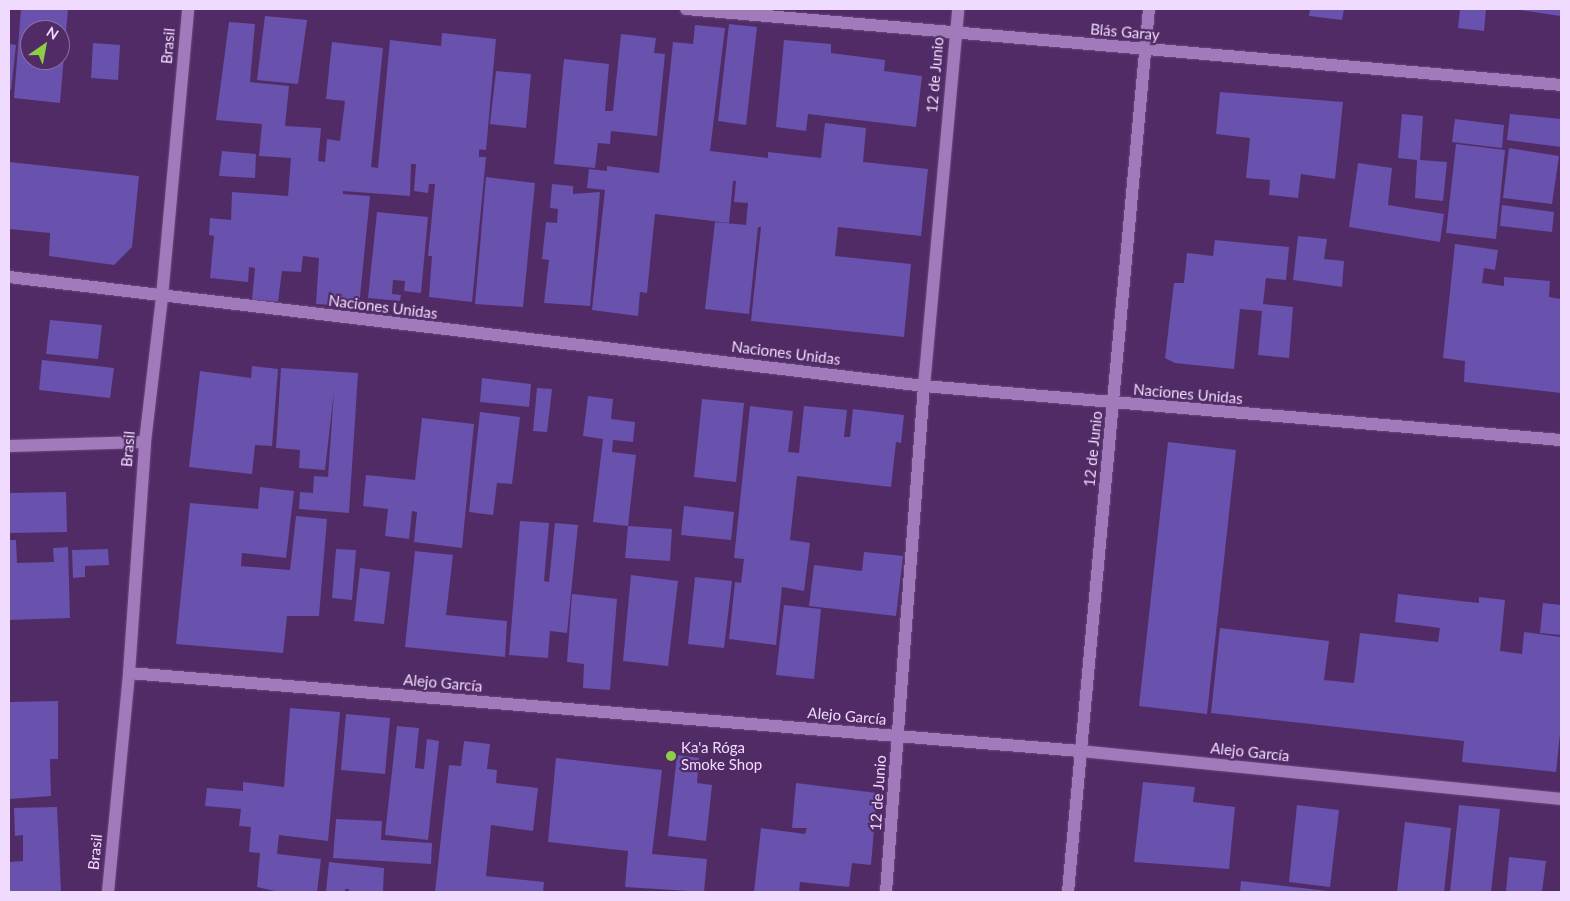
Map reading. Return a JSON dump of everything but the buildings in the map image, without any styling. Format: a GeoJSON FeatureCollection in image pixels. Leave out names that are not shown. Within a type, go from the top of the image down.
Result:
{"type":"FeatureCollection","features":[{"type":"Feature","properties":{"kind":"street","name":"Brasil"},"geometry":{"type":"LineString","coordinates":[[108,892],[129,673],[145,442],[162,297],[188,9]]}},
{"type":"Feature","properties":{"kind":"street","name":"Blás Garay"},"geometry":{"type":"LineString","coordinates":[[686,9],[955,34],[1561,85]]}},
{"type":"Feature","properties":{"kind":"street","name":"12 de Junio"},"geometry":{"type":"LineString","coordinates":[[886,892],[924,386],[958,9]]}},
{"type":"Feature","properties":{"kind":"street","name":"12 de Junio"},"geometry":{"type":"LineString","coordinates":[[1068,892],[1149,9]]}},
{"type":"Feature","properties":{"kind":"street","name":"Naciones Unidas"},"geometry":{"type":"LineString","coordinates":[[9,277],[162,297],[924,386],[1114,404],[1561,440]]}},
{"type":"Feature","properties":{"kind":"street"},"geometry":{"type":"LineString","coordinates":[[9,446],[145,442]]}},
{"type":"Feature","properties":{"kind":"street","name":"Alejo García"},"geometry":{"type":"LineString","coordinates":[[129,673],[1080,751],[1561,799]]}},
{"type":"Feature","properties":{"kind":"place","name":"Ka'a Róga Smoke Shop"},"geometry":{"type":"Point","coordinates":[671,756]}}]}
